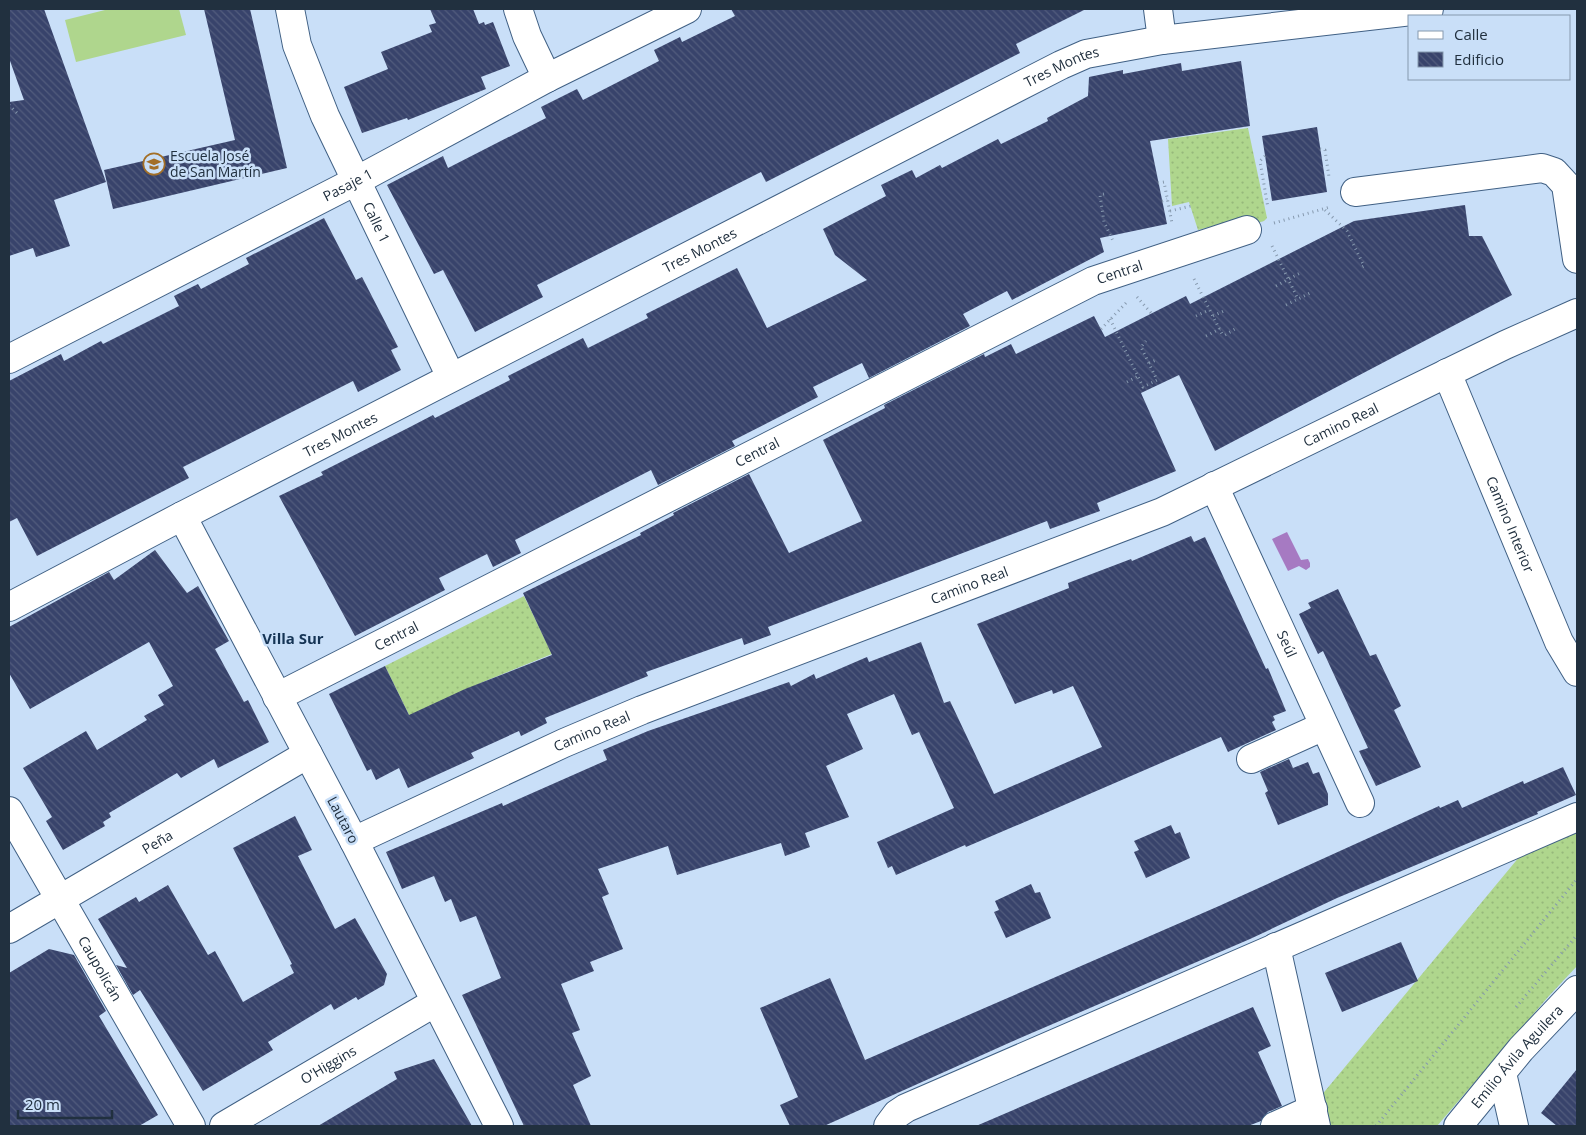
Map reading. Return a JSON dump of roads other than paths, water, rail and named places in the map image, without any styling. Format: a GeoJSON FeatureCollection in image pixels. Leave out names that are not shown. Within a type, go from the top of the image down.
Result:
{"type":"FeatureCollection","features":[{"type":"Feature","properties":{"kind":"street","name":"Calle 1"},"geometry":{"type":"LineString","coordinates":[[290,9],[297,45],[324,116],[354,182],[451,377]]}},
{"type":"Feature","properties":{"kind":"street"},"geometry":{"type":"LineString","coordinates":[[518,9],[527,36],[547,78]]}},
{"type":"Feature","properties":{"kind":"street","name":"Pasaje 1"},"geometry":{"type":"LineString","coordinates":[[9,359],[354,182],[547,78],[687,9]]}},
{"type":"Feature","properties":{"kind":"street"},"geometry":{"type":"LineString","coordinates":[[1158,9],[1162,40]]}},
{"type":"Feature","properties":{"kind":"street","name":"Tres Montes"},"geometry":{"type":"LineString","coordinates":[[9,608],[451,377],[1060,65],[1086,54],[1162,40],[1429,9]]}},
{"type":"Feature","properties":{"kind":"street"},"geometry":{"type":"LineString","coordinates":[[1340,194],[1542,168],[1554,172],[1566,185],[1577,258]]}},
{"type":"Feature","properties":{"kind":"street","name":"Central"},"geometry":{"type":"LineString","coordinates":[[278,697],[1176,240],[1259,226]]}},
{"type":"Feature","properties":{"kind":"street","name":"Camino Real"},"geometry":{"type":"LineString","coordinates":[[354,841],[564,743],[642,710],[1153,516],[1447,373],[1577,313]]}},
{"type":"Feature","properties":{"kind":"street","name":"Camino Interior"},"geometry":{"type":"LineString","coordinates":[[1447,373],[1559,642],[1577,672]]}},
{"type":"Feature","properties":{"kind":"street","name":"Seúl"},"geometry":{"type":"LineString","coordinates":[[1214,486],[1360,803]]}},
{"type":"Feature","properties":{"kind":"street","name":"Lautaro"},"geometry":{"type":"LineString","coordinates":[[182,516],[354,841],[434,1002],[499,1126]]}},
{"type":"Feature","properties":{"kind":"street"},"geometry":{"type":"LineString","coordinates":[[1252,759],[1324,726]]}},
{"type":"Feature","properties":{"kind":"street","name":"Peña"},"geometry":{"type":"LineString","coordinates":[[9,929],[308,754]]}},
{"type":"Feature","properties":{"kind":"street","name":"Caupolicán"},"geometry":{"type":"LineString","coordinates":[[9,811],[191,1126]]}},
{"type":"Feature","properties":{"kind":"street"},"geometry":{"type":"LineString","coordinates":[[888,1126],[897,1114],[906,1108],[1577,817]]}},
{"type":"Feature","properties":{"kind":"street"},"geometry":{"type":"LineString","coordinates":[[1275,1126],[1315,1118],[1276,948]]}},
{"type":"Feature","properties":{"kind":"street","name":"Emilio Ávila Aguilera"},"geometry":{"type":"LineString","coordinates":[[1458,1126],[1562,1004],[1577,990]]}},
{"type":"Feature","properties":{"kind":"street","name":"O'Higgins"},"geometry":{"type":"LineString","coordinates":[[224,1126],[434,1002]]}},
{"type":"Feature","properties":{"kind":"street"},"geometry":{"type":"LineString","coordinates":[[1502,1073],[1514,1126]]}},
{"type":"Feature","properties":{"kind":"place","name":"Escuela José de San Martín"},"geometry":{"type":"Point","coordinates":[154,164]}},
{"type":"Feature","properties":{"kind":"district","name":"Villa Sur"},"geometry":{"type":"Point","coordinates":[293,639]}}]}
